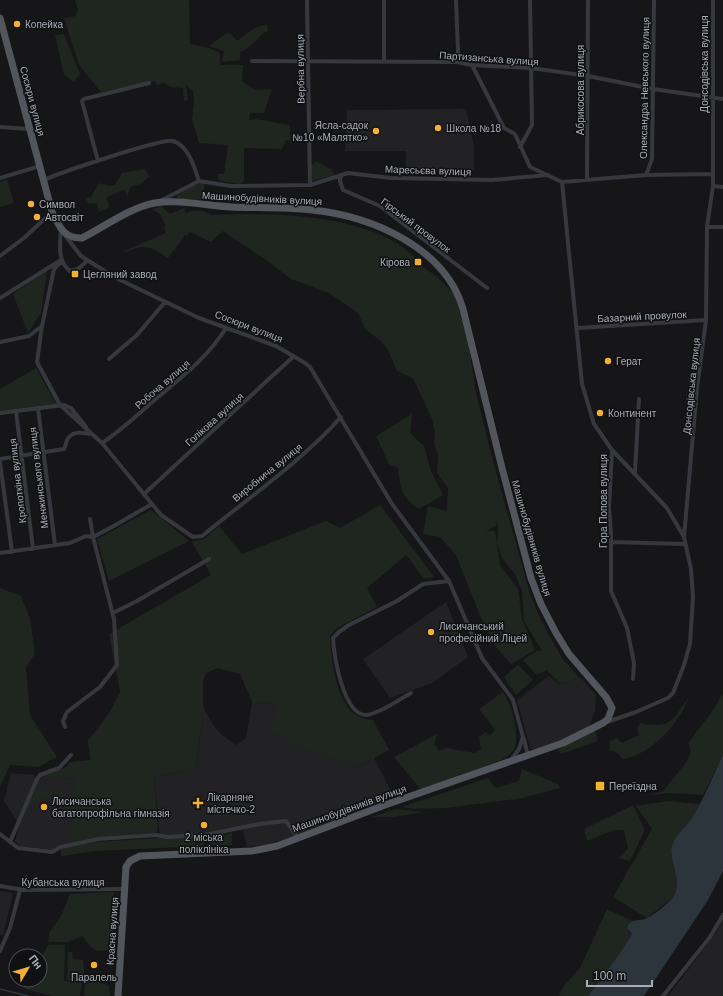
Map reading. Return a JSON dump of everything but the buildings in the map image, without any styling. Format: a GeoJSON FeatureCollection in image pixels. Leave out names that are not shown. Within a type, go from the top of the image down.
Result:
{"type":"FeatureCollection","features":[{"type":"Feature","properties":{"kind":"main road","name":"Сосюри вулиця"},"geometry":{"type":"LineString","coordinates":[[0,18],[52,212],[61,229]]}},
{"type":"Feature","properties":{"kind":"main road","name":"Машинобудівників вулиця"},"geometry":{"type":"LineString","coordinates":[[61,229],[67,236],[82,238],[143,206],[166,202],[202,206],[330,212],[376,225],[392,232],[415,247],[445,274],[456,289],[461,303],[531,578],[541,604],[569,654],[610,703],[612,708],[611,714],[603,723],[563,743],[277,846],[252,851],[140,856],[130,861],[126,867]]}},
{"type":"Feature","properties":{"kind":"main road","name":"Красна вулиця"},"geometry":{"type":"LineString","coordinates":[[118,996],[126,867]]}},
{"type":"Feature","properties":{"kind":"street","name":"Вербна вулиця"},"geometry":{"type":"LineString","coordinates":[[307,0],[310,185]]}},
{"type":"Feature","properties":{"kind":"street"},"geometry":{"type":"LineString","coordinates":[[384,0],[384,61]]}},
{"type":"Feature","properties":{"kind":"street"},"geometry":{"type":"LineString","coordinates":[[456,0],[458,51],[456,62]]}},
{"type":"Feature","properties":{"kind":"street"},"geometry":{"type":"LineString","coordinates":[[520,147],[532,125],[530,0]]}},
{"type":"Feature","properties":{"kind":"street","name":"Абрикосова вулиця"},"geometry":{"type":"LineString","coordinates":[[587,180],[588,0]]}},
{"type":"Feature","properties":{"kind":"street","name":"Олександра Невського вулиця"},"geometry":{"type":"LineString","coordinates":[[646,175],[652,160],[654,0]]}},
{"type":"Feature","properties":{"kind":"street","name":"Донсодівська вулиця"},"geometry":{"type":"LineString","coordinates":[[603,723],[636,712],[668,698],[674,693],[690,644],[693,597],[691,569],[684,537],[697,388],[706,320],[707,227],[713,186],[713,0]]}},
{"type":"Feature","properties":{"kind":"street","name":"Партизанська вулиця"},"geometry":{"type":"LineString","coordinates":[[252,61],[456,62],[472,66],[531,68],[588,76],[653,89],[723,99]]}},
{"type":"Feature","properties":{"kind":"street"},"geometry":{"type":"LineString","coordinates":[[472,66],[504,128],[515,134],[530,167],[562,182],[646,175],[713,174]]}},
{"type":"Feature","properties":{"kind":"street"},"geometry":{"type":"LineString","coordinates":[[98,161],[82,101],[84,99],[149,83]]}},
{"type":"Feature","properties":{"kind":"street"},"geometry":{"type":"LineString","coordinates":[[0,127],[30,129]]}},
{"type":"Feature","properties":{"kind":"street"},"geometry":{"type":"LineString","coordinates":[[44,180],[98,161],[167,140],[173,141],[188,154],[199,181],[155,203]]}},
{"type":"Feature","properties":{"kind":"street"},"geometry":{"type":"LineString","coordinates":[[0,178],[40,166]]}},
{"type":"Feature","properties":{"kind":"street","name":"Маресьєва вулиця"},"geometry":{"type":"LineString","coordinates":[[199,181],[231,186],[310,185],[348,173],[391,178],[492,180],[548,175]]}},
{"type":"Feature","properties":{"kind":"street","name":"Гірський провулок"},"geometry":{"type":"LineString","coordinates":[[341,176],[340,181],[343,190],[380,206],[487,288]]}},
{"type":"Feature","properties":{"kind":"street","name":"Гора Попова вулиця"},"geometry":{"type":"LineString","coordinates":[[562,182],[578,328],[582,384],[594,424],[612,450],[609,507],[611,591],[618,610],[624,618],[627,628],[634,663],[633,679]]}},
{"type":"Feature","properties":{"kind":"street"},"geometry":{"type":"LineString","coordinates":[[713,186],[723,187]]}},
{"type":"Feature","properties":{"kind":"street"},"geometry":{"type":"LineString","coordinates":[[0,256],[24,238],[52,212]]}},
{"type":"Feature","properties":{"kind":"street"},"geometry":{"type":"LineString","coordinates":[[707,227],[723,227]]}},
{"type":"Feature","properties":{"kind":"street"},"geometry":{"type":"LineString","coordinates":[[61,229],[59,247],[62,260],[70,271],[78,269],[87,261]]}},
{"type":"Feature","properties":{"kind":"street","name":"Сосюри вулиця"},"geometry":{"type":"LineString","coordinates":[[61,229],[74,248],[87,261],[114,277],[165,302],[226,328],[276,346],[310,367],[392,504],[449,581],[482,658],[513,700],[528,756]]}},
{"type":"Feature","properties":{"kind":"street"},"geometry":{"type":"LineString","coordinates":[[0,298],[62,260]]}},
{"type":"Feature","properties":{"kind":"street"},"geometry":{"type":"LineString","coordinates":[[0,554],[70,543],[86,536],[93,537],[119,524],[152,504],[102,444],[60,405],[37,362],[42,326],[54,269],[62,260]]}},
{"type":"Feature","properties":{"kind":"street"},"geometry":{"type":"LineString","coordinates":[[109,359],[137,335],[165,302]]}},
{"type":"Feature","properties":{"kind":"street","name":"Базарний провулок"},"geometry":{"type":"LineString","coordinates":[[578,328],[706,320]]}},
{"type":"Feature","properties":{"kind":"street"},"geometry":{"type":"LineString","coordinates":[[0,342],[29,336],[42,326]]}},
{"type":"Feature","properties":{"kind":"street","name":"Робоча вулиця"},"geometry":{"type":"LineString","coordinates":[[102,444],[129,424],[192,368],[217,342],[226,328]]}},
{"type":"Feature","properties":{"kind":"street","name":"Голікова вулиця"},"geometry":{"type":"LineString","coordinates":[[144,494],[294,356]]}},
{"type":"Feature","properties":{"kind":"street"},"geometry":{"type":"LineString","coordinates":[[635,472],[639,399]]}},
{"type":"Feature","properties":{"kind":"street"},"geometry":{"type":"LineString","coordinates":[[0,413],[60,405]]}},
{"type":"Feature","properties":{"kind":"street","name":"Менжинського вулиця"},"geometry":{"type":"LineString","coordinates":[[38,408],[54,545]]}},
{"type":"Feature","properties":{"kind":"street","name":"Кропоткіна вулиця"},"geometry":{"type":"LineString","coordinates":[[16,411],[33,549]]}},
{"type":"Feature","properties":{"kind":"street","name":"Виробнича вулиця"},"geometry":{"type":"LineString","coordinates":[[152,504],[161,515],[193,537],[202,536],[323,436],[341,418]]}},
{"type":"Feature","properties":{"kind":"street"},"geometry":{"type":"LineString","coordinates":[[0,459],[64,449],[66,441],[76,432],[91,434]]}},
{"type":"Feature","properties":{"kind":"street"},"geometry":{"type":"LineString","coordinates":[[612,450],[635,472],[667,508],[684,537]]}},
{"type":"Feature","properties":{"kind":"street"},"geometry":{"type":"LineString","coordinates":[[0,462],[12,552]]}},
{"type":"Feature","properties":{"kind":"street"},"geometry":{"type":"LineString","coordinates":[[65,727],[63,721],[67,712],[100,687],[117,665],[113,613],[93,537],[90,519]]}},
{"type":"Feature","properties":{"kind":"street"},"geometry":{"type":"LineString","coordinates":[[611,542],[658,542],[685,544]]}},
{"type":"Feature","properties":{"kind":"street"},"geometry":{"type":"LineString","coordinates":[[113,613],[210,559]]}},
{"type":"Feature","properties":{"kind":"street"},"geometry":{"type":"LineString","coordinates":[[411,694],[373,713],[365,715],[356,712],[344,690],[339,676],[333,638],[349,625],[397,600],[423,584],[449,581]]}},
{"type":"Feature","properties":{"kind":"street"},"geometry":{"type":"LineString","coordinates":[[508,763],[519,749],[523,737]]}},
{"type":"Feature","properties":{"kind":"street"},"geometry":{"type":"LineString","coordinates":[[10,842],[37,779],[40,775],[59,768],[71,755]]}},
{"type":"Feature","properties":{"kind":"street"},"geometry":{"type":"LineString","coordinates":[[0,834],[18,848],[52,852],[61,847],[98,839],[156,835],[167,837],[205,835],[259,824],[286,821],[298,838]]}},
{"type":"Feature","properties":{"kind":"street","name":"Кубанська вулиця"},"geometry":{"type":"LineString","coordinates":[[0,886],[20,890],[125,889]]}},
{"type":"Feature","properties":{"kind":"street"},"geometry":{"type":"LineString","coordinates":[[0,951],[10,928],[20,890]]}},
{"type":"Feature","properties":{"kind":"street"},"geometry":{"type":"LineString","coordinates":[[663,996],[710,937],[723,915]]}},
{"type":"Feature","properties":{"kind":"shaded area"},"geometry":{"type":"Polygon","coordinates":[[[75,0],[189,0],[190,44],[209,48],[220,53],[220,65],[243,65],[242,81],[255,90],[272,89],[264,113],[250,113],[249,120],[256,119],[290,125],[291,141],[286,140],[282,149],[244,148],[244,182],[239,184],[219,181],[217,174],[224,174],[228,145],[199,143],[192,119],[194,103],[193,91],[186,85],[188,100],[184,101],[183,88],[171,87],[164,83],[157,85],[155,81],[101,92],[79,65],[64,18],[76,16],[78,10],[75,0]]]}},
{"type":"Feature","properties":{"kind":"shaded area"},"geometry":{"type":"Polygon","coordinates":[[[267,24],[268,31],[245,50],[240,52],[240,60],[222,62],[224,51],[209,46],[228,32],[238,41],[251,30],[267,24]]]}},
{"type":"Feature","properties":{"kind":"shaded area"},"geometry":{"type":"Polygon","coordinates":[[[64,34],[80,74],[74,82],[64,75],[55,35],[64,34]]]}},
{"type":"Feature","properties":{"kind":"shaded area","name":"Школа №18"},"geometry":{"type":"Polygon","coordinates":[[[466,109],[474,146],[474,170],[406,171],[406,151],[345,151],[347,110],[466,109]]]}},
{"type":"Feature","properties":{"kind":"shaded area"},"geometry":{"type":"Polygon","coordinates":[[[316,161],[332,170],[334,175],[312,181],[311,165],[316,161]]]}},
{"type":"Feature","properties":{"kind":"shaded area"},"geometry":{"type":"Polygon","coordinates":[[[145,169],[149,177],[140,184],[130,187],[127,197],[125,190],[106,198],[110,207],[99,212],[97,203],[89,204],[85,198],[91,197],[99,183],[109,186],[115,185],[122,173],[145,169]]]}},
{"type":"Feature","properties":{"kind":"shaded area"},"geometry":{"type":"Polygon","coordinates":[[[7,179],[14,203],[0,207],[0,182],[7,179]]]}},
{"type":"Feature","properties":{"kind":"shaded area"},"geometry":{"type":"Polygon","coordinates":[[[200,182],[205,183],[202,199],[199,199],[198,201],[177,198],[177,195],[200,182]]]}},
{"type":"Feature","properties":{"kind":"shaded area"},"geometry":{"type":"Polygon","coordinates":[[[161,206],[170,214],[184,208],[186,213],[197,210],[213,215],[263,214],[320,219],[348,224],[374,232],[397,243],[415,258],[412,263],[419,268],[420,265],[436,276],[455,295],[467,334],[476,393],[491,454],[530,594],[542,622],[562,658],[579,677],[568,682],[558,683],[557,679],[555,679],[547,670],[536,675],[523,660],[538,650],[542,651],[524,621],[522,591],[515,574],[502,558],[497,542],[498,524],[495,521],[497,525],[486,531],[495,531],[500,565],[518,589],[522,619],[535,650],[511,664],[495,646],[481,618],[456,555],[440,537],[423,534],[428,506],[447,511],[448,488],[437,473],[438,455],[434,444],[435,432],[432,419],[413,378],[397,371],[388,350],[381,341],[366,330],[358,313],[329,293],[291,279],[262,257],[223,231],[211,242],[190,232],[187,236],[185,235],[168,258],[156,250],[147,247],[124,252],[166,233],[164,227],[166,226],[160,214],[151,209],[161,206]]]}},
{"type":"Feature","properties":{"kind":"shaded area"},"geometry":{"type":"Polygon","coordinates":[[[47,271],[41,313],[28,333],[13,294],[47,271]]]}},
{"type":"Feature","properties":{"kind":"shaded area"},"geometry":{"type":"Polygon","coordinates":[[[36,368],[58,407],[0,415],[0,389],[36,368]]]}},
{"type":"Feature","properties":{"kind":"shaded area"},"geometry":{"type":"Polygon","coordinates":[[[412,414],[410,433],[424,446],[431,471],[443,495],[419,509],[405,496],[401,487],[398,468],[389,464],[376,436],[412,414]]]}},
{"type":"Feature","properties":{"kind":"shaded area"},"geometry":{"type":"Polygon","coordinates":[[[380,505],[434,577],[424,579],[406,555],[367,588],[377,607],[337,628],[330,636],[332,661],[338,688],[344,701],[351,711],[361,717],[373,720],[389,750],[359,766],[298,746],[271,731],[276,703],[252,702],[240,674],[218,668],[206,673],[203,681],[203,718],[195,768],[154,777],[158,831],[155,833],[94,838],[70,843],[74,779],[43,776],[66,767],[70,762],[90,760],[88,741],[109,713],[120,692],[109,634],[211,575],[192,542],[204,539],[219,526],[242,554],[326,521],[340,528],[380,505]]]}},
{"type":"Feature","properties":{"kind":"shaded area"},"geometry":{"type":"Polygon","coordinates":[[[151,510],[189,541],[109,581],[97,539],[151,510]]]}},
{"type":"Feature","properties":{"kind":"shaded area"},"geometry":{"type":"Polygon","coordinates":[[[0,588],[21,596],[30,618],[35,654],[26,667],[30,715],[57,757],[38,767],[10,765],[0,787],[0,588]]]}},
{"type":"Feature","properties":{"kind":"shaded area","name":"Лисичанський професійний Ліцей"},"geometry":{"type":"Polygon","coordinates":[[[446,602],[468,657],[432,683],[390,698],[363,659],[446,602]]]}},
{"type":"Feature","properties":{"kind":"shaded area"},"geometry":{"type":"Polygon","coordinates":[[[518,665],[533,680],[516,695],[504,677],[518,665]]]}},
{"type":"Feature","properties":{"kind":"shaded area"},"geometry":{"type":"Polygon","coordinates":[[[549,676],[558,684],[580,677],[596,695],[595,711],[588,729],[536,751],[530,748],[517,700],[549,676]]]}},
{"type":"Feature","properties":{"kind":"shaded area"},"geometry":{"type":"Polygon","coordinates":[[[503,692],[514,718],[516,741],[513,751],[502,760],[421,790],[394,757],[437,734],[434,744],[439,751],[446,748],[475,753],[481,749],[479,737],[486,732],[489,736],[495,730],[479,709],[503,692]]]}},
{"type":"Feature","properties":{"kind":"shaded area"},"geometry":{"type":"Polygon","coordinates":[[[723,693],[723,755],[703,795],[670,793],[649,795],[663,791],[685,764],[691,752],[688,743],[711,713],[723,693]]]}},
{"type":"Feature","properties":{"kind":"shaded area"},"geometry":{"type":"Polygon","coordinates":[[[689,697],[679,717],[671,727],[654,744],[644,751],[623,759],[616,752],[609,750],[610,741],[617,738],[622,743],[639,735],[637,728],[640,723],[658,725],[665,724],[670,721],[679,712],[689,697]]]}},
{"type":"Feature","properties":{"kind":"shaded area"},"geometry":{"type":"Polygon","coordinates":[[[252,702],[276,703],[359,766],[374,758],[394,797],[292,837],[268,844],[247,847],[243,830],[232,831],[224,835],[160,838],[154,777],[195,768],[203,719],[202,704],[213,725],[222,735],[236,745],[246,738],[252,702]]]}},
{"type":"Feature","properties":{"kind":"shaded area"},"geometry":{"type":"Polygon","coordinates":[[[595,731],[598,741],[561,754],[557,750],[574,740],[595,731]]]}},
{"type":"Feature","properties":{"kind":"shaded area"},"geometry":{"type":"Polygon","coordinates":[[[723,755],[723,871],[708,900],[644,996],[588,996],[618,956],[632,934],[627,928],[631,922],[650,917],[673,897],[677,884],[671,852],[672,846],[676,838],[691,820],[723,755]]]}},
{"type":"Feature","properties":{"kind":"shaded area"},"geometry":{"type":"Polygon","coordinates":[[[522,769],[558,784],[560,788],[523,798],[445,808],[414,809],[402,807],[488,778],[495,788],[519,781],[522,769]]]}},
{"type":"Feature","properties":{"kind":"shaded area","name":"Лисичанська багатопрофільна гімназія"},"geometry":{"type":"Polygon","coordinates":[[[11,773],[34,775],[35,778],[40,779],[43,776],[75,779],[70,843],[52,850],[19,846],[15,841],[21,821],[18,818],[17,821],[4,801],[11,773]]]}},
{"type":"Feature","properties":{"kind":"shaded area"},"geometry":{"type":"Polygon","coordinates":[[[35,789],[69,792],[69,803],[57,803],[56,797],[37,797],[31,804],[29,811],[26,811],[35,789]]]}},
{"type":"Feature","properties":{"kind":"shaded area"},"geometry":{"type":"Polygon","coordinates":[[[669,801],[699,804],[693,817],[676,838],[671,855],[677,878],[676,889],[673,897],[647,918],[613,897],[652,829],[636,806],[669,801]]]}},
{"type":"Feature","properties":{"kind":"shaded area"},"geometry":{"type":"Polygon","coordinates":[[[633,805],[645,830],[630,861],[618,858],[628,849],[624,830],[614,830],[587,841],[584,829],[633,805]]]}},
{"type":"Feature","properties":{"kind":"shaded area"},"geometry":{"type":"Polygon","coordinates":[[[396,809],[424,812],[392,817],[372,817],[396,809]]]}},
{"type":"Feature","properties":{"kind":"shaded area"},"geometry":{"type":"Polygon","coordinates":[[[232,832],[232,845],[207,845],[208,837],[224,836],[232,832]]]}},
{"type":"Feature","properties":{"kind":"shaded area"},"geometry":{"type":"Polygon","coordinates":[[[161,838],[204,838],[204,846],[95,851],[61,856],[61,849],[95,842],[161,838]]]}},
{"type":"Feature","properties":{"kind":"shaded area"},"geometry":{"type":"Polygon","coordinates":[[[0,891],[13,893],[3,935],[0,935],[0,891]]]}},
{"type":"Feature","properties":{"kind":"shaded area"},"geometry":{"type":"Polygon","coordinates":[[[114,892],[115,929],[112,948],[103,951],[95,950],[83,936],[68,942],[48,942],[49,933],[62,914],[70,894],[114,892]]]}},
{"type":"Feature","properties":{"kind":"shaded area"},"geometry":{"type":"Polygon","coordinates":[[[607,909],[632,921],[628,925],[628,931],[632,934],[618,956],[588,996],[559,996],[564,986],[580,968],[607,909]]]}},
{"type":"Feature","properties":{"kind":"shaded area"},"geometry":{"type":"Polygon","coordinates":[[[723,919],[723,996],[668,996],[717,931],[723,919]]]}},
{"type":"Feature","properties":{"kind":"shaded area"},"geometry":{"type":"Polygon","coordinates":[[[48,945],[65,945],[64,981],[82,983],[80,996],[52,996],[24,989],[48,988],[48,948],[46,948],[48,945]]]}},
{"type":"Feature","properties":{"kind":"shaded area"},"geometry":{"type":"Polygon","coordinates":[[[68,952],[72,952],[73,959],[83,960],[85,980],[105,984],[109,987],[110,996],[84,996],[85,981],[67,980],[68,952]]]}},
{"type":"Feature","properties":{"kind":"waterway"},"geometry":{"type":"LineString","coordinates":[[0,989],[28,996]]}},
{"type":"Feature","properties":{"kind":"place","name":"Копейка"},"geometry":{"type":"Point","coordinates":[17,24]}},
{"type":"Feature","properties":{"kind":"place","name":"Школа №18"},"geometry":{"type":"Point","coordinates":[438,128]}},
{"type":"Feature","properties":{"kind":"place","name":"Ясла-садок №10 «Малятко»"},"geometry":{"type":"Point","coordinates":[376,131]}},
{"type":"Feature","properties":{"kind":"place","name":"Символ"},"geometry":{"type":"Point","coordinates":[31,204]}},
{"type":"Feature","properties":{"kind":"place","name":"Автосвіт"},"geometry":{"type":"Point","coordinates":[37,217]}},
{"type":"Feature","properties":{"kind":"place","name":"Кірова"},"geometry":{"type":"Point","coordinates":[418,262]}},
{"type":"Feature","properties":{"kind":"place","name":"Цегляний завод"},"geometry":{"type":"Point","coordinates":[75,274]}},
{"type":"Feature","properties":{"kind":"place","name":"Герат"},"geometry":{"type":"Point","coordinates":[608,361]}},
{"type":"Feature","properties":{"kind":"place","name":"Континент"},"geometry":{"type":"Point","coordinates":[600,413]}},
{"type":"Feature","properties":{"kind":"place","name":"Лисичанський професійний Ліцей"},"geometry":{"type":"Point","coordinates":[431,632]}},
{"type":"Feature","properties":{"kind":"place","name":"Переїздна"},"geometry":{"type":"Point","coordinates":[600,786]}},
{"type":"Feature","properties":{"kind":"place","name":"Лікарняне містечко-2"},"geometry":{"type":"Point","coordinates":[198,803]}},
{"type":"Feature","properties":{"kind":"place","name":"Лисичанська багатопрофільна гімназія"},"geometry":{"type":"Point","coordinates":[44,807]}},
{"type":"Feature","properties":{"kind":"place","name":"2 міська поліклініка"},"geometry":{"type":"Point","coordinates":[204,825]}},
{"type":"Feature","properties":{"kind":"place","name":"Паралель"},"geometry":{"type":"Point","coordinates":[94,965]}}]}
